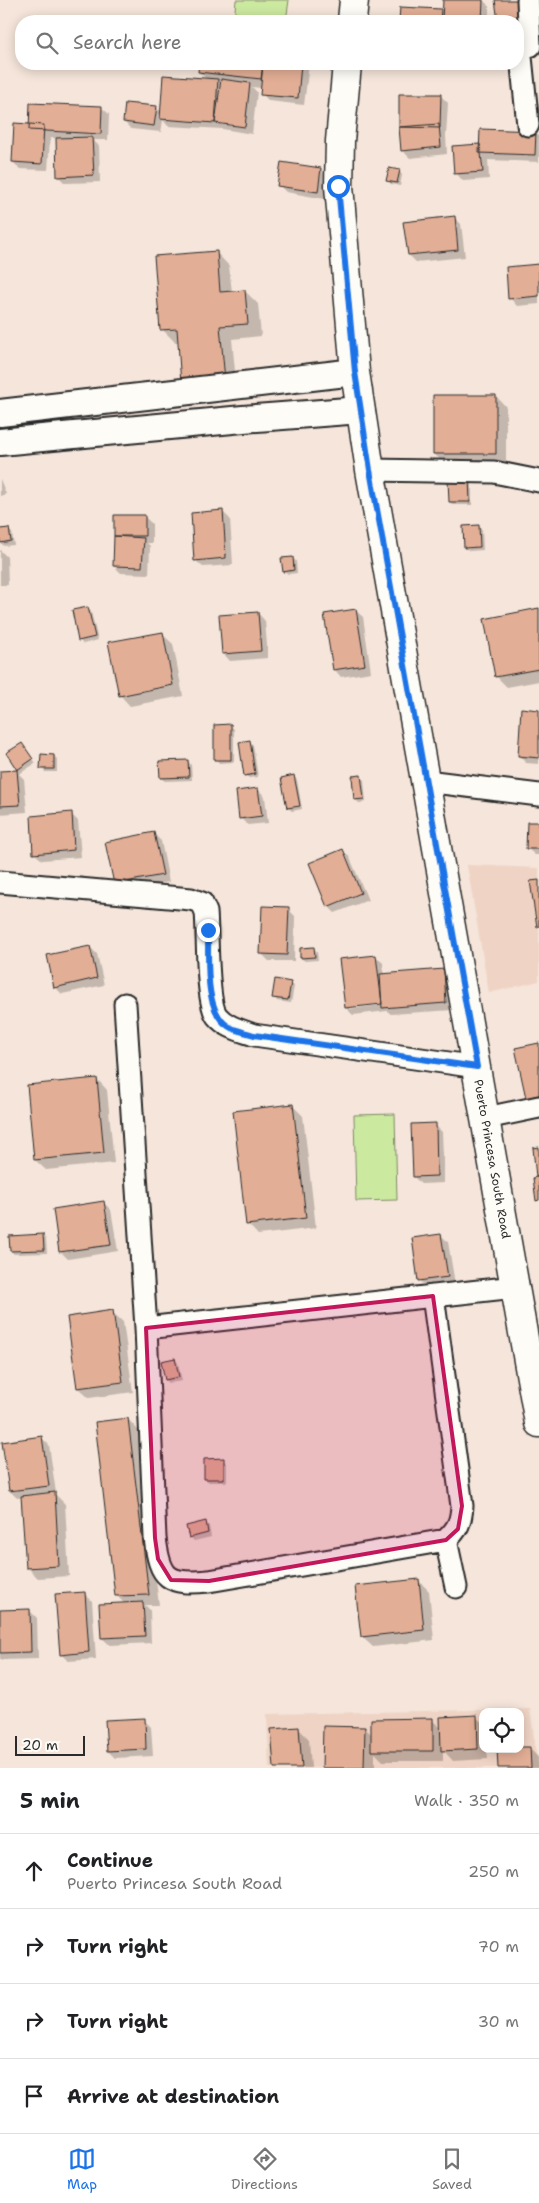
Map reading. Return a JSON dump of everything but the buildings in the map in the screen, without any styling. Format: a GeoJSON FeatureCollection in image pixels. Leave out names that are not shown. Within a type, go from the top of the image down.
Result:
{"type":"FeatureCollection","features":[{"type":"Feature","properties":{"kind":"main road"},"geometry":{"type":"LineString","coordinates":[[353,15],[354,0]]}},
{"type":"Feature","properties":{"kind":"main road","name":"Puerto Princesa South Road"},"geometry":{"type":"LineString","coordinates":[[346,70],[338,186],[355,372],[370,470],[539,1424]]}},
{"type":"Feature","properties":{"kind":"street"},"geometry":{"type":"LineString","coordinates":[[528,0],[528,125]]}},
{"type":"Feature","properties":{"kind":"street"},"geometry":{"type":"LineString","coordinates":[[0,413],[355,372]]}},
{"type":"Feature","properties":{"kind":"street"},"geometry":{"type":"LineString","coordinates":[[0,442],[361,410]]}},
{"type":"Feature","properties":{"kind":"street"},"geometry":{"type":"LineString","coordinates":[[370,470],[494,472],[539,482]]}},
{"type":"Feature","properties":{"kind":"street"},"geometry":{"type":"LineString","coordinates":[[426,780],[539,795]]}},
{"type":"Feature","properties":{"kind":"street"},"geometry":{"type":"LineString","coordinates":[[0,882],[192,899],[202,903],[206,912],[211,1000],[216,1014],[228,1026],[254,1035],[477,1067]]}},
{"type":"Feature","properties":{"kind":"street"},"geometry":{"type":"LineString","coordinates":[[125,1004],[146,1328],[155,1538],[158,1559],[164,1572],[172,1580],[188,1583],[209,1580],[446,1540],[458,1529],[462,1520],[462,1506],[434,1296]]}},
{"type":"Feature","properties":{"kind":"street"},"geometry":{"type":"LineString","coordinates":[[486,1118],[539,1107]]}},
{"type":"Feature","properties":{"kind":"street"},"geometry":{"type":"LineString","coordinates":[[146,1328],[515,1287]]}},
{"type":"Feature","properties":{"kind":"street"},"geometry":{"type":"LineString","coordinates":[[446,1540],[456,1587]]}},
{"type":"Feature","properties":{"kind":"highlighted area"},"geometry":{"type":"Polygon","coordinates":[[[433,1296],[462,1506],[458,1529],[446,1540],[209,1581],[171,1580],[158,1559],[155,1538],[146,1328],[433,1296]]]}},
{"type":"Feature","properties":{"kind":"shaded area"},"geometry":{"type":"Polygon","coordinates":[[[467,865],[539,868],[539,981],[489,993],[467,865]]]}},
{"type":"Feature","properties":{"kind":"shaded area"},"geometry":{"type":"Polygon","coordinates":[[[524,1709],[530,1709],[538,1768],[269,1768],[267,1714],[479,1710],[479,1753],[524,1753],[524,1709]]]}},
{"type":"Feature","properties":{"kind":"green space"},"geometry":{"type":"Polygon","coordinates":[[[236,0],[289,0],[287,15],[235,15],[236,0]]]}},
{"type":"Feature","properties":{"kind":"green space"},"geometry":{"type":"Polygon","coordinates":[[[395,1114],[397,1200],[356,1201],[354,1115],[395,1114]]]}},
{"type":"Feature","properties":{"kind":"route"},"geometry":{"type":"LineString","coordinates":[[208,930],[211,1000],[216,1014],[228,1026],[254,1035],[477,1067],[370,470],[355,372],[338,186]]}}]}
